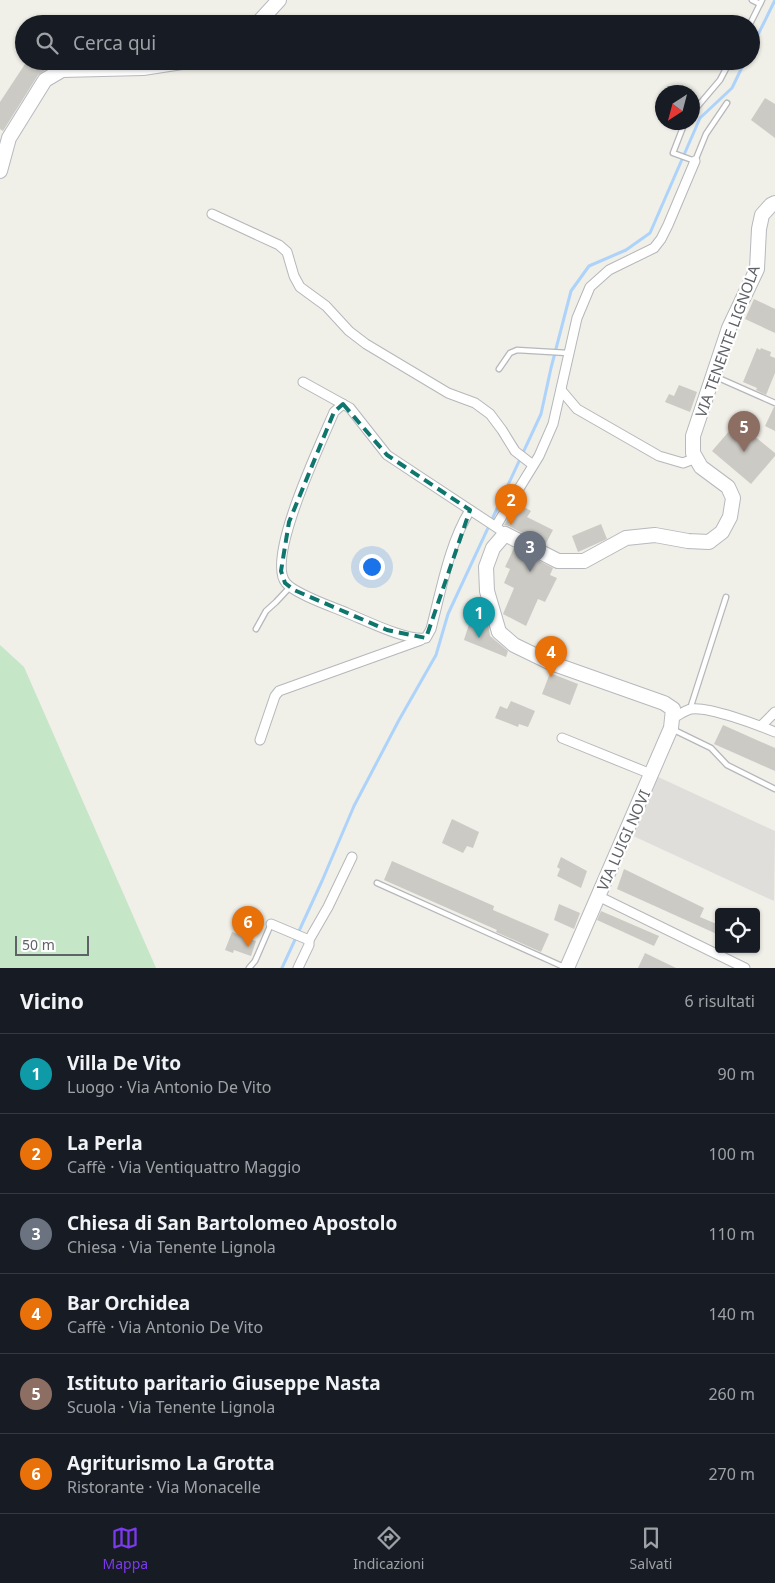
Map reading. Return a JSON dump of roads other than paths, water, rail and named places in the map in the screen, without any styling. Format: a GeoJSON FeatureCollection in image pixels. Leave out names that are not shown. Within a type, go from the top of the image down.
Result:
{"type":"FeatureCollection","features":[{"type":"Feature","properties":{"kind":"main road"},"geometry":{"type":"LineString","coordinates":[[265,15],[279,0]]}},
{"type":"Feature","properties":{"kind":"main road"},"geometry":{"type":"LineString","coordinates":[[0,171],[9,138],[45,80],[62,70]]}},
{"type":"Feature","properties":{"kind":"main road","name":"VIA TENENTE LIGNOLA"},"geometry":{"type":"LineString","coordinates":[[696,458],[693,453],[693,436],[728,328],[757,269],[759,229],[762,215],[775,203]]}},
{"type":"Feature","properties":{"kind":"main road"},"geometry":{"type":"LineString","coordinates":[[672,719],[664,703],[551,663],[514,646],[499,632],[487,590],[486,567],[500,530],[558,561],[584,561],[626,538],[655,535],[688,541],[710,542],[722,532],[730,517],[733,498],[728,487],[700,467],[696,458]]}},
{"type":"Feature","properties":{"kind":"main road","name":"VIA LUIGI NOVI"},"geometry":{"type":"LineString","coordinates":[[566,968],[651,774],[672,719]]}},
{"type":"Feature","properties":{"kind":"street"},"geometry":{"type":"LineString","coordinates":[[303,382],[350,408],[387,455],[500,530],[554,424],[561,390],[564,353],[590,287],[609,270],[654,248],[668,225],[695,161]]}},
{"type":"Feature","properties":{"kind":"street"},"geometry":{"type":"LineString","coordinates":[[212,214],[279,245],[287,252],[294,276],[300,287],[326,306],[349,331],[366,344],[448,393],[475,403],[490,414],[514,451],[533,465]]}},
{"type":"Feature","properties":{"kind":"street"},"geometry":{"type":"LineString","coordinates":[[561,390],[577,409],[659,456],[683,463],[696,458]]}},
{"type":"Feature","properties":{"kind":"street"},"geometry":{"type":"LineString","coordinates":[[343,404],[334,412],[289,522],[282,552],[281,571],[285,583],[329,606],[387,630],[422,639]]}},
{"type":"Feature","properties":{"kind":"street"},"geometry":{"type":"LineString","coordinates":[[260,740],[275,696],[279,691],[422,639],[431,630],[450,558],[463,522],[470,510]]}},
{"type":"Feature","properties":{"kind":"street"},"geometry":{"type":"LineString","coordinates":[[672,719],[690,709],[715,713],[775,732]]}},
{"type":"Feature","properties":{"kind":"street"},"geometry":{"type":"LineString","coordinates":[[761,726],[775,712]]}},
{"type":"Feature","properties":{"kind":"street"},"geometry":{"type":"LineString","coordinates":[[562,738],[651,774]]}},
{"type":"Feature","properties":{"kind":"street"},"geometry":{"type":"LineString","coordinates":[[298,968],[309,945],[309,940],[328,907],[352,857]]}},
{"type":"Feature","properties":{"kind":"street"},"geometry":{"type":"LineString","coordinates":[[598,896],[745,968]]}},
{"type":"Feature","properties":{"kind":"street"},"geometry":{"type":"LineString","coordinates":[[271,924],[309,940]]}},
{"type":"Feature","properties":{"kind":"lane"},"geometry":{"type":"LineString","coordinates":[[752,0],[761,2],[754,15]]}},
{"type":"Feature","properties":{"kind":"lane"},"geometry":{"type":"LineString","coordinates":[[700,104],[720,80],[725,70]]}},
{"type":"Feature","properties":{"kind":"lane"},"geometry":{"type":"LineString","coordinates":[[682,130],[673,152],[695,161],[706,134],[727,104]]}},
{"type":"Feature","properties":{"kind":"lane"},"geometry":{"type":"LineString","coordinates":[[499,369],[510,353],[516,350],[564,353]]}},
{"type":"Feature","properties":{"kind":"lane"},"geometry":{"type":"LineString","coordinates":[[713,376],[775,403]]}},
{"type":"Feature","properties":{"kind":"lane"},"geometry":{"type":"LineString","coordinates":[[256,629],[266,611],[290,587]]}},
{"type":"Feature","properties":{"kind":"lane"},"geometry":{"type":"LineString","coordinates":[[690,709],[726,597]]}},
{"type":"Feature","properties":{"kind":"lane"},"geometry":{"type":"LineString","coordinates":[[672,719],[710,748],[727,764],[775,789]]}},
{"type":"Feature","properties":{"kind":"lane"},"geometry":{"type":"LineString","coordinates":[[377,883],[566,968]]}},
{"type":"Feature","properties":{"kind":"lane"},"geometry":{"type":"LineString","coordinates":[[249,968],[255,961],[271,924]]}},
{"type":"Feature","properties":{"kind":"waterway"},"geometry":{"type":"LineString","coordinates":[[760,31],[775,0]]}},
{"type":"Feature","properties":{"kind":"waterway"},"geometry":{"type":"LineString","coordinates":[[282,968],[354,806],[436,655],[448,614],[541,414],[571,291],[589,266],[626,250],[650,233],[700,118],[732,88],[741,70]]}},
{"type":"Feature","properties":{"kind":"place","name":"Istituto paritario Giuseppe Nasta"},"geometry":{"type":"Point","coordinates":[744,452]}},
{"type":"Feature","properties":{"kind":"place","name":"La Perla"},"geometry":{"type":"Point","coordinates":[511,525]}},
{"type":"Feature","properties":{"kind":"place","name":"Chiesa di San Bartolomeo Apostolo"},"geometry":{"type":"Point","coordinates":[530,572]}},
{"type":"Feature","properties":{"kind":"place","name":"Villa De Vito"},"geometry":{"type":"Point","coordinates":[479,638]}},
{"type":"Feature","properties":{"kind":"place","name":"Bar Orchidea"},"geometry":{"type":"Point","coordinates":[551,677]}},
{"type":"Feature","properties":{"kind":"place","name":"Agriturismo La Grotta"},"geometry":{"type":"Point","coordinates":[248,947]}}]}
